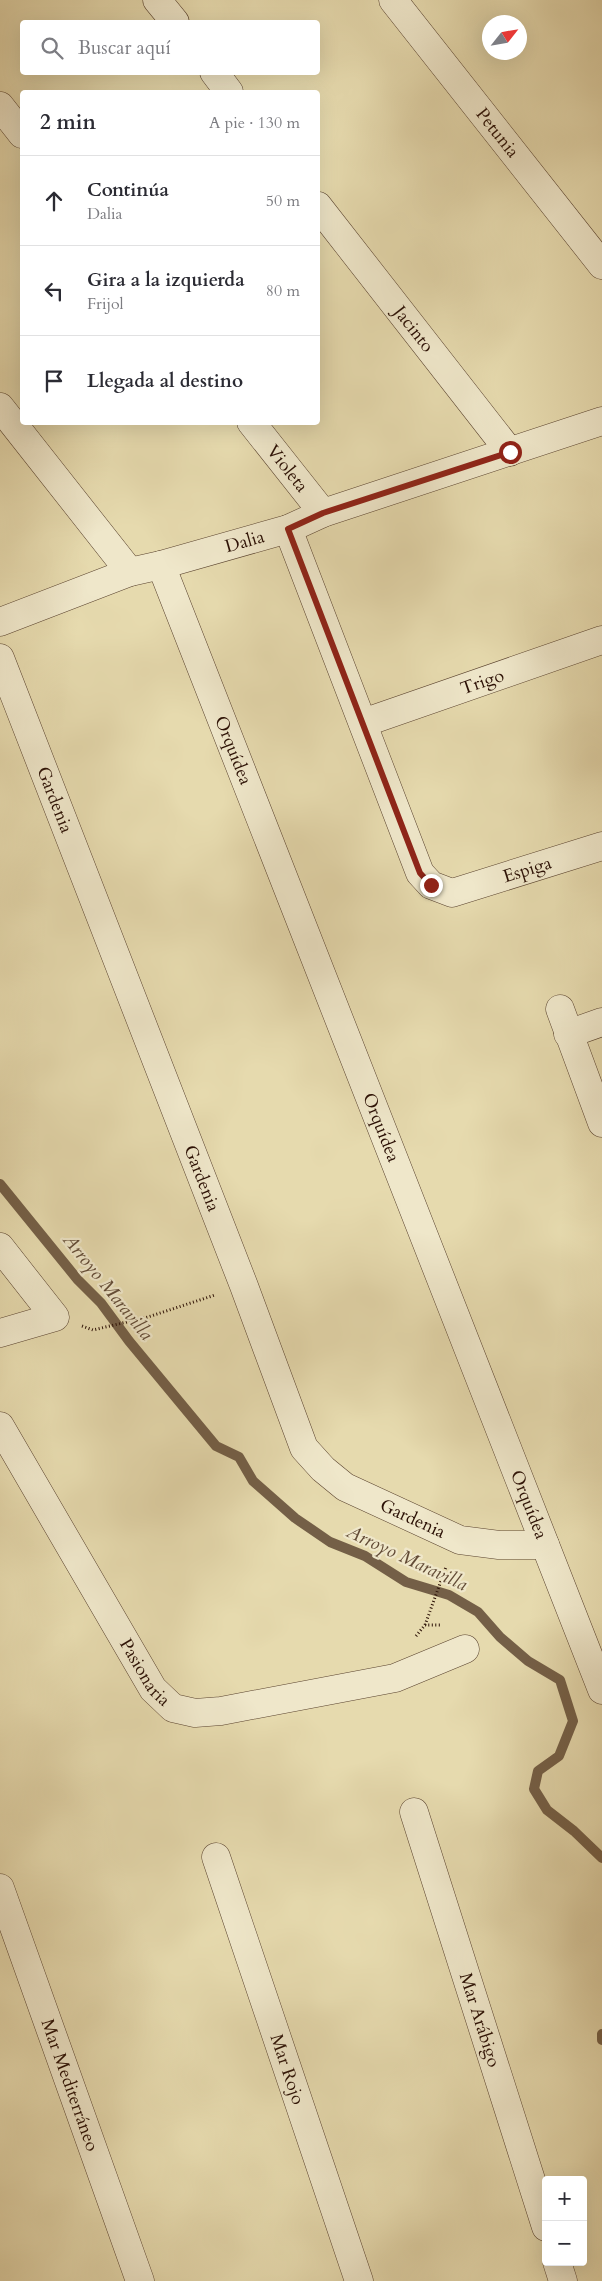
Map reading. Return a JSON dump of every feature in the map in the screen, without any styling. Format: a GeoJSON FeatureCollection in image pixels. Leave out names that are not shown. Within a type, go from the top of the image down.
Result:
{"type":"FeatureCollection","features":[{"type":"Feature","properties":{"kind":"street"},"geometry":{"type":"LineString","coordinates":[[157,0],[173,20]]}},
{"type":"Feature","properties":{"kind":"street","name":"Petunia"},"geometry":{"type":"LineString","coordinates":[[393,0],[602,265]]}},
{"type":"Feature","properties":{"kind":"street"},"geometry":{"type":"LineString","coordinates":[[216,75],[228,90]]}},
{"type":"Feature","properties":{"kind":"street"},"geometry":{"type":"LineString","coordinates":[[0,106],[20,131]]}},
{"type":"Feature","properties":{"kind":"street","name":"Jacinto"},"geometry":{"type":"LineString","coordinates":[[320,209],[510,452]]}},
{"type":"Feature","properties":{"kind":"street"},"geometry":{"type":"LineString","coordinates":[[0,407],[130,572]]}},
{"type":"Feature","properties":{"kind":"street","name":"Dalia"},"geometry":{"type":"LineString","coordinates":[[0,622],[130,572],[161,566],[288,529],[323,513],[602,421]]}},
{"type":"Feature","properties":{"kind":"street","name":"Violeta"},"geometry":{"type":"LineString","coordinates":[[253,425],[323,513]]}},
{"type":"Feature","properties":{"kind":"street"},"geometry":{"type":"LineString","coordinates":[[288,529],[363,723]]}},
{"type":"Feature","properties":{"kind":"street","name":"Orquídea"},"geometry":{"type":"LineString","coordinates":[[161,566],[602,1690]]}},
{"type":"Feature","properties":{"kind":"street","name":"Trigo"},"geometry":{"type":"LineString","coordinates":[[363,723],[602,640]]}},
{"type":"Feature","properties":{"kind":"street","name":"Gardenia"},"geometry":{"type":"LineString","coordinates":[[0,658],[244,1286],[304,1448],[323,1469],[346,1487],[460,1540],[499,1545],[545,1545]]}},
{"type":"Feature","properties":{"kind":"street","name":"Espiga"},"geometry":{"type":"LineString","coordinates":[[363,723],[420,873],[431,885],[452,893],[602,846]]}},
{"type":"Feature","properties":{"kind":"street"},"geometry":{"type":"LineString","coordinates":[[560,1009],[602,1123]]}},
{"type":"Feature","properties":{"kind":"street"},"geometry":{"type":"LineString","coordinates":[[568,1034],[602,1022]]}},
{"type":"Feature","properties":{"kind":"street"},"geometry":{"type":"LineString","coordinates":[[0,1247],[55,1317],[0,1333]]}},
{"type":"Feature","properties":{"kind":"street","name":"Pasionaria"},"geometry":{"type":"LineString","coordinates":[[0,1426],[153,1689],[173,1708],[195,1713],[221,1710],[395,1678],[465,1649]]}},
{"type":"Feature","properties":{"kind":"street","name":"Mar Arábigo"},"geometry":{"type":"LineString","coordinates":[[414,1812],[544,2221]]}},
{"type":"Feature","properties":{"kind":"street","name":"Mar Rojo"},"geometry":{"type":"LineString","coordinates":[[216,1857],[359,2281]]}},
{"type":"Feature","properties":{"kind":"street","name":"Mar Mediterráneo"},"geometry":{"type":"LineString","coordinates":[[0,1888],[140,2281]]}},
{"type":"Feature","properties":{"kind":"street"},"geometry":{"type":"LineString","coordinates":[[558,2266],[563,2281]]}},
{"type":"Feature","properties":{"kind":"path"},"geometry":{"type":"LineString","coordinates":[[93,1330],[148,1317],[244,1286]]}},
{"type":"Feature","properties":{"kind":"path"},"geometry":{"type":"LineString","coordinates":[[425,1625],[445,1570]]}},
{"type":"Feature","properties":{"kind":"waterway","name":"Arroyo Maravilla"},"geometry":{"type":"LineString","coordinates":[[0,1184],[78,1280],[101,1303],[129,1341],[216,1446],[239,1457],[253,1481],[295,1518],[330,1542],[365,1556],[406,1582],[449,1595],[478,1612],[500,1637],[528,1661],[560,1680],[573,1721],[559,1756],[538,1771],[534,1789],[547,1810],[574,1831],[602,1858]]}},
{"type":"Feature","properties":{"kind":"waterway","name":"Arroyo Maravilla"},"geometry":{"type":"LineString","coordinates":[[602,2034],[602,2040]]}},
{"type":"Feature","properties":{"kind":"route"},"geometry":{"type":"LineString","coordinates":[[431,885],[420,873],[288,529],[323,513],[510,452]]}}]}
